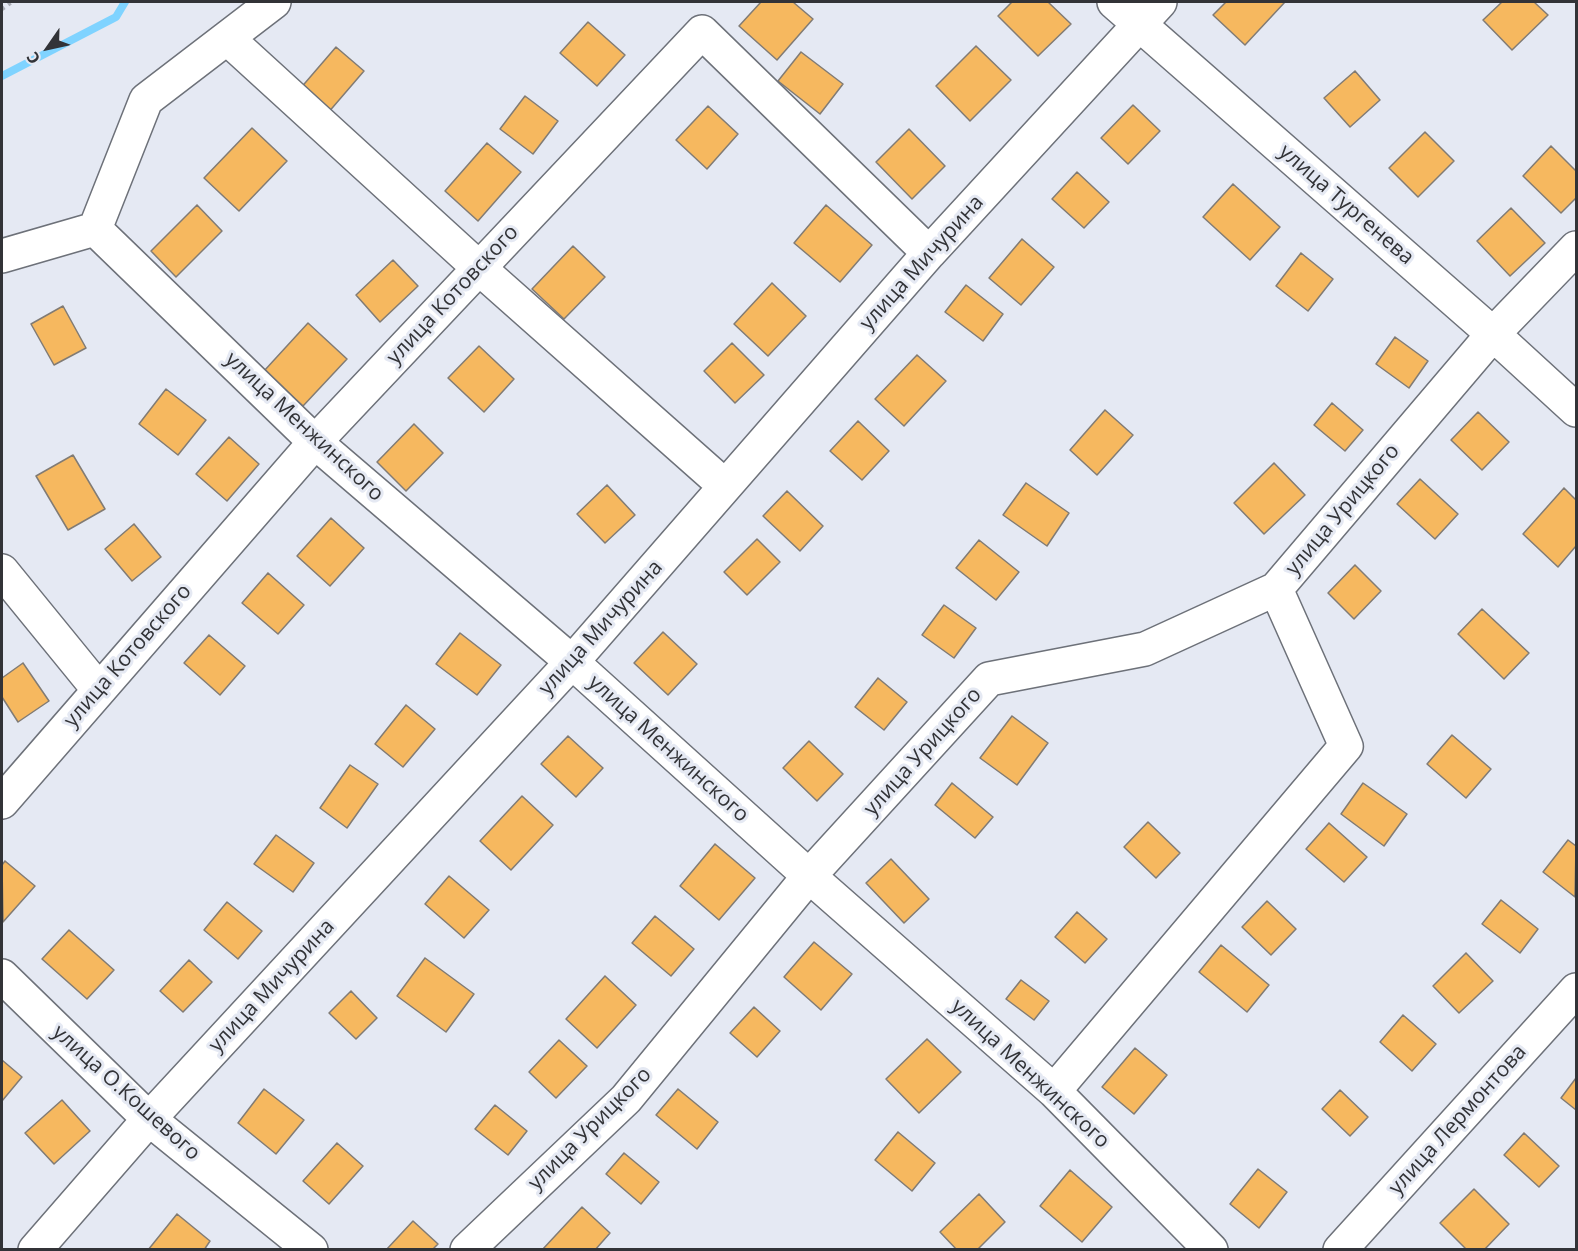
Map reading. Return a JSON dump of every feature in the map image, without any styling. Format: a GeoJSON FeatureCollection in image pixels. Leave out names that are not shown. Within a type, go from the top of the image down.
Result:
{"type":"FeatureCollection","features":[{"type":"Feature","properties":{"kind":"street"},"geometry":{"type":"LineString","coordinates":[[2,256],[95,229],[146,100],[274,2]]}},
{"type":"Feature","properties":{"kind":"street","name":"улица Тургенева"},"geometry":{"type":"LineString","coordinates":[[1114,2],[1150,13],[1576,410]]}},
{"type":"Feature","properties":{"kind":"street","name":"улица Мичурина"},"geometry":{"type":"LineString","coordinates":[[35,1250],[149,1119],[572,662],[929,253],[1150,13]]}},
{"type":"Feature","properties":{"kind":"street","name":"улица Котовского"},"geometry":{"type":"LineString","coordinates":[[2,802],[315,442],[702,32],[929,253]]}},
{"type":"Feature","properties":{"kind":"street"},"geometry":{"type":"LineString","coordinates":[[227,38],[479,268],[725,486]]}},
{"type":"Feature","properties":{"kind":"street","name":"улица Менжинского"},"geometry":{"type":"LineString","coordinates":[[95,229],[315,442],[572,662],[809,876],[1054,1091],[1211,1250]]}},
{"type":"Feature","properties":{"kind":"street","name":"улица Урицкого"},"geometry":{"type":"LineString","coordinates":[[467,1250],[626,1099],[809,876],[989,679],[1145,649],[1276,589],[1493,334],[1576,248]]}},
{"type":"Feature","properties":{"kind":"street"},"geometry":{"type":"LineString","coordinates":[[2,571],[99,690]]}},
{"type":"Feature","properties":{"kind":"street"},"geometry":{"type":"LineString","coordinates":[[1054,1091],[1346,746],[1276,589]]}},
{"type":"Feature","properties":{"kind":"street","name":"улица О.Кошевого"},"geometry":{"type":"LineString","coordinates":[[2,976],[149,1119],[311,1250]]}},
{"type":"Feature","properties":{"kind":"street","name":"улица Лермонтова"},"geometry":{"type":"LineString","coordinates":[[1340,1250],[1576,990]]}},
{"type":"Feature","properties":{"kind":"path"},"geometry":{"type":"LineString","coordinates":[[2,9],[12,2]]}},
{"type":"Feature","properties":{"kind":"building"},"geometry":{"type":"Polygon","coordinates":[[[761,2],[793,2],[813,19],[777,60],[739,26],[761,2]]]}},
{"type":"Feature","properties":{"kind":"building"},"geometry":{"type":"Polygon","coordinates":[[[1012,2],[1048,2],[1071,24],[1038,56],[998,16],[1012,2]]]}},
{"type":"Feature","properties":{"kind":"building"},"geometry":{"type":"Polygon","coordinates":[[[1226,2],[1285,2],[1245,45],[1213,15],[1226,2]]]}},
{"type":"Feature","properties":{"kind":"building"},"geometry":{"type":"Polygon","coordinates":[[[1502,2],[1534,2],[1548,15],[1512,50],[1483,20],[1502,2]]]}},
{"type":"Feature","properties":{"kind":"building"},"geometry":{"type":"Polygon","coordinates":[[[588,22],[625,55],[597,86],[560,53],[588,22]]]}},
{"type":"Feature","properties":{"kind":"building"},"geometry":{"type":"Polygon","coordinates":[[[976,46],[1011,80],[970,121],[936,86],[976,46]]]}},
{"type":"Feature","properties":{"kind":"building"},"geometry":{"type":"Polygon","coordinates":[[[336,47],[364,71],[327,114],[299,90],[336,47]]]}},
{"type":"Feature","properties":{"kind":"building"},"geometry":{"type":"Polygon","coordinates":[[[801,52],[843,84],[820,114],[778,81],[801,52]]]}},
{"type":"Feature","properties":{"kind":"building"},"geometry":{"type":"Polygon","coordinates":[[[1355,71],[1380,100],[1350,127],[1324,98],[1355,71]]]}},
{"type":"Feature","properties":{"kind":"building"},"geometry":{"type":"Polygon","coordinates":[[[525,96],[558,121],[533,154],[500,129],[525,96]]]}},
{"type":"Feature","properties":{"kind":"building"},"geometry":{"type":"Polygon","coordinates":[[[1133,105],[1160,131],[1128,164],[1101,138],[1133,105]]]}},
{"type":"Feature","properties":{"kind":"building"},"geometry":{"type":"Polygon","coordinates":[[[708,106],[738,134],[707,169],[676,140],[708,106]]]}},
{"type":"Feature","properties":{"kind":"building"},"geometry":{"type":"Polygon","coordinates":[[[252,128],[287,161],[239,211],[204,178],[252,128]]]}},
{"type":"Feature","properties":{"kind":"building"},"geometry":{"type":"Polygon","coordinates":[[[909,129],[945,166],[912,199],[876,162],[909,129]]]}},
{"type":"Feature","properties":{"kind":"building"},"geometry":{"type":"Polygon","coordinates":[[[1425,132],[1454,161],[1418,197],[1389,168],[1425,132]]]}},
{"type":"Feature","properties":{"kind":"building"},"geometry":{"type":"Polygon","coordinates":[[[487,143],[521,172],[478,221],[445,191],[487,143]]]}},
{"type":"Feature","properties":{"kind":"building"},"geometry":{"type":"Polygon","coordinates":[[[1551,146],[1576,171],[1576,198],[1561,213],[1523,176],[1551,146]]]}},
{"type":"Feature","properties":{"kind":"building"},"geometry":{"type":"Polygon","coordinates":[[[1077,172],[1109,202],[1084,228],[1052,199],[1077,172]]]}},
{"type":"Feature","properties":{"kind":"building"},"geometry":{"type":"Polygon","coordinates":[[[1233,184],[1280,227],[1250,260],[1203,217],[1233,184]]]}},
{"type":"Feature","properties":{"kind":"building"},"geometry":{"type":"Polygon","coordinates":[[[197,205],[222,231],[176,277],[151,251],[197,205]]]}},
{"type":"Feature","properties":{"kind":"building"},"geometry":{"type":"Polygon","coordinates":[[[826,205],[872,245],[840,282],[794,243],[826,205]]]}},
{"type":"Feature","properties":{"kind":"building"},"geometry":{"type":"Polygon","coordinates":[[[1511,208],[1545,243],[1510,276],[1477,241],[1511,208]]]}},
{"type":"Feature","properties":{"kind":"building"},"geometry":{"type":"Polygon","coordinates":[[[1022,239],[1054,267],[1021,305],[989,278],[1022,239]]]}},
{"type":"Feature","properties":{"kind":"building"},"geometry":{"type":"Polygon","coordinates":[[[573,246],[605,277],[564,319],[532,289],[573,246]]]}},
{"type":"Feature","properties":{"kind":"building"},"geometry":{"type":"Polygon","coordinates":[[[1301,253],[1333,279],[1308,311],[1276,286],[1301,253]]]}},
{"type":"Feature","properties":{"kind":"building"},"geometry":{"type":"Polygon","coordinates":[[[393,260],[418,286],[380,322],[356,295],[393,260]]]}},
{"type":"Feature","properties":{"kind":"building"},"geometry":{"type":"Polygon","coordinates":[[[772,283],[806,316],[768,356],[734,324],[772,283]]]}},
{"type":"Feature","properties":{"kind":"building"},"geometry":{"type":"Polygon","coordinates":[[[966,285],[1003,314],[983,341],[945,312],[966,285]]]}},
{"type":"Feature","properties":{"kind":"building"},"geometry":{"type":"Polygon","coordinates":[[[63,306],[86,348],[54,365],[31,324],[63,306]]]}},
{"type":"Feature","properties":{"kind":"building"},"geometry":{"type":"Polygon","coordinates":[[[308,323],[347,359],[303,406],[264,371],[308,323]]]}},
{"type":"Feature","properties":{"kind":"building"},"geometry":{"type":"Polygon","coordinates":[[[1395,337],[1428,361],[1409,388],[1376,364],[1395,337]]]}},
{"type":"Feature","properties":{"kind":"building"},"geometry":{"type":"Polygon","coordinates":[[[732,343],[764,375],[735,403],[704,371],[732,343]]]}},
{"type":"Feature","properties":{"kind":"building"},"geometry":{"type":"Polygon","coordinates":[[[479,346],[514,379],[484,412],[448,378],[479,346]]]}},
{"type":"Feature","properties":{"kind":"building"},"geometry":{"type":"Polygon","coordinates":[[[917,355],[946,381],[904,426],[875,399],[917,355]]]}},
{"type":"Feature","properties":{"kind":"building"},"geometry":{"type":"Polygon","coordinates":[[[166,389],[206,420],[178,455],[139,424],[166,389]]]}},
{"type":"Feature","properties":{"kind":"building"},"geometry":{"type":"Polygon","coordinates":[[[1332,403],[1363,430],[1345,451],[1314,425],[1332,403]]]}},
{"type":"Feature","properties":{"kind":"building"},"geometry":{"type":"Polygon","coordinates":[[[1105,410],[1133,435],[1097,475],[1070,450],[1105,410]]]}},
{"type":"Feature","properties":{"kind":"building"},"geometry":{"type":"Polygon","coordinates":[[[1478,412],[1509,442],[1482,470],[1451,440],[1478,412]]]}},
{"type":"Feature","properties":{"kind":"building"},"geometry":{"type":"Polygon","coordinates":[[[858,421],[889,451],[862,480],[830,451],[858,421]]]}},
{"type":"Feature","properties":{"kind":"building"},"geometry":{"type":"Polygon","coordinates":[[[414,424],[443,453],[406,491],[377,462],[414,424]]]}},
{"type":"Feature","properties":{"kind":"building"},"geometry":{"type":"Polygon","coordinates":[[[229,437],[259,464],[227,501],[196,474],[229,437]]]}},
{"type":"Feature","properties":{"kind":"building"},"geometry":{"type":"Polygon","coordinates":[[[73,455],[105,509],[68,530],[36,476],[73,455]]]}},
{"type":"Feature","properties":{"kind":"building"},"geometry":{"type":"Polygon","coordinates":[[[1274,463],[1305,495],[1264,534],[1234,503],[1274,463]]]}},
{"type":"Feature","properties":{"kind":"building"},"geometry":{"type":"Polygon","coordinates":[[[1420,479],[1458,514],[1435,539],[1397,504],[1420,479]]]}},
{"type":"Feature","properties":{"kind":"building"},"geometry":{"type":"Polygon","coordinates":[[[1026,483],[1069,513],[1047,546],[1003,515],[1026,483]]]}},
{"type":"Feature","properties":{"kind":"building"},"geometry":{"type":"Polygon","coordinates":[[[607,485],[635,515],[605,543],[577,514],[607,485]]]}},
{"type":"Feature","properties":{"kind":"building"},"geometry":{"type":"Polygon","coordinates":[[[1564,488],[1576,500],[1576,546],[1558,567],[1523,534],[1564,488]]]}},
{"type":"Feature","properties":{"kind":"building"},"geometry":{"type":"Polygon","coordinates":[[[787,491],[823,526],[800,551],[763,516],[787,491]]]}},
{"type":"Feature","properties":{"kind":"building"},"geometry":{"type":"Polygon","coordinates":[[[331,518],[364,548],[330,586],[297,556],[331,518]]]}},
{"type":"Feature","properties":{"kind":"building"},"geometry":{"type":"Polygon","coordinates":[[[134,524],[161,557],[132,581],[105,549],[134,524]]]}},
{"type":"Feature","properties":{"kind":"building"},"geometry":{"type":"Polygon","coordinates":[[[757,539],[780,562],[747,595],[724,572],[757,539]]]}},
{"type":"Feature","properties":{"kind":"building"},"geometry":{"type":"Polygon","coordinates":[[[979,540],[1019,572],[996,600],[956,568],[979,540]]]}},
{"type":"Feature","properties":{"kind":"building"},"geometry":{"type":"Polygon","coordinates":[[[1355,565],[1381,591],[1354,619],[1328,593],[1355,565]]]}},
{"type":"Feature","properties":{"kind":"building"},"geometry":{"type":"Polygon","coordinates":[[[268,573],[304,605],[278,634],[242,603],[268,573]]]}},
{"type":"Feature","properties":{"kind":"building"},"geometry":{"type":"Polygon","coordinates":[[[944,605],[976,628],[954,658],[922,635],[944,605]]]}},
{"type":"Feature","properties":{"kind":"building"},"geometry":{"type":"Polygon","coordinates":[[[1482,609],[1529,653],[1504,679],[1458,634],[1482,609]]]}},
{"type":"Feature","properties":{"kind":"building"},"geometry":{"type":"Polygon","coordinates":[[[663,632],[697,664],[668,695],[634,663],[663,632]]]}},
{"type":"Feature","properties":{"kind":"building"},"geometry":{"type":"Polygon","coordinates":[[[460,633],[501,665],[477,695],[436,664],[460,633]]]}},
{"type":"Feature","properties":{"kind":"building"},"geometry":{"type":"Polygon","coordinates":[[[209,635],[245,666],[220,695],[184,663],[209,635]]]}},
{"type":"Feature","properties":{"kind":"building"},"geometry":{"type":"Polygon","coordinates":[[[23,663],[49,701],[18,722],[2,697],[2,678],[23,663]]]}},
{"type":"Feature","properties":{"kind":"building"},"geometry":{"type":"Polygon","coordinates":[[[878,678],[907,702],[884,730],[855,707],[878,678]]]}},
{"type":"Feature","properties":{"kind":"building"},"geometry":{"type":"Polygon","coordinates":[[[406,705],[435,729],[403,767],[375,744],[406,705]]]}},
{"type":"Feature","properties":{"kind":"building"},"geometry":{"type":"Polygon","coordinates":[[[1012,716],[1048,743],[1017,785],[980,758],[1012,716]]]}},
{"type":"Feature","properties":{"kind":"building"},"geometry":{"type":"Polygon","coordinates":[[[1452,735],[1491,769],[1466,798],[1427,764],[1452,735]]]}},
{"type":"Feature","properties":{"kind":"building"},"geometry":{"type":"Polygon","coordinates":[[[568,736],[603,768],[576,797],[541,764],[568,736]]]}},
{"type":"Feature","properties":{"kind":"building"},"geometry":{"type":"Polygon","coordinates":[[[809,741],[843,774],[817,801],[783,768],[809,741]]]}},
{"type":"Feature","properties":{"kind":"building"},"geometry":{"type":"Polygon","coordinates":[[[350,765],[378,784],[347,828],[320,808],[350,765]]]}},
{"type":"Feature","properties":{"kind":"building"},"geometry":{"type":"Polygon","coordinates":[[[952,783],[993,817],[975,838],[935,805],[952,783]]]}},
{"type":"Feature","properties":{"kind":"building"},"geometry":{"type":"Polygon","coordinates":[[[1363,783],[1407,814],[1384,846],[1341,814],[1363,783]]]}},
{"type":"Feature","properties":{"kind":"building"},"geometry":{"type":"Polygon","coordinates":[[[522,796],[553,825],[511,870],[480,841],[522,796]]]}},
{"type":"Feature","properties":{"kind":"building"},"geometry":{"type":"Polygon","coordinates":[[[1148,822],[1180,853],[1156,878],[1124,847],[1148,822]]]}},
{"type":"Feature","properties":{"kind":"building"},"geometry":{"type":"Polygon","coordinates":[[[1329,823],[1367,857],[1344,882],[1306,849],[1329,823]]]}},
{"type":"Feature","properties":{"kind":"building"},"geometry":{"type":"Polygon","coordinates":[[[276,835],[314,863],[293,892],[254,864],[276,835]]]}},
{"type":"Feature","properties":{"kind":"building"},"geometry":{"type":"Polygon","coordinates":[[[1568,840],[1576,846],[1575,897],[1543,872],[1568,840]]]}},
{"type":"Feature","properties":{"kind":"building"},"geometry":{"type":"Polygon","coordinates":[[[715,844],[755,878],[719,920],[680,886],[715,844]]]}},
{"type":"Feature","properties":{"kind":"building"},"geometry":{"type":"Polygon","coordinates":[[[891,859],[929,899],[904,923],[866,883],[891,859]]]}},
{"type":"Feature","properties":{"kind":"building"},"geometry":{"type":"Polygon","coordinates":[[[5,861],[35,886],[3,922],[2,865],[5,861]]]}},
{"type":"Feature","properties":{"kind":"building"},"geometry":{"type":"Polygon","coordinates":[[[449,876],[489,910],[464,938],[425,904],[449,876]]]}},
{"type":"Feature","properties":{"kind":"building"},"geometry":{"type":"Polygon","coordinates":[[[1501,900],[1538,929],[1520,953],[1482,924],[1501,900]]]}},
{"type":"Feature","properties":{"kind":"building"},"geometry":{"type":"Polygon","coordinates":[[[1267,901],[1296,929],[1271,955],[1242,927],[1267,901]]]}},
{"type":"Feature","properties":{"kind":"building"},"geometry":{"type":"Polygon","coordinates":[[[227,902],[262,931],[238,959],[204,930],[227,902]]]}},
{"type":"Feature","properties":{"kind":"building"},"geometry":{"type":"Polygon","coordinates":[[[1077,912],[1107,939],[1085,963],[1055,937],[1077,912]]]}},
{"type":"Feature","properties":{"kind":"building"},"geometry":{"type":"Polygon","coordinates":[[[655,916],[694,949],[671,976],[632,943],[655,916]]]}},
{"type":"Feature","properties":{"kind":"building"},"geometry":{"type":"Polygon","coordinates":[[[69,930],[114,970],[87,999],[42,959],[69,930]]]}},
{"type":"Feature","properties":{"kind":"building"},"geometry":{"type":"Polygon","coordinates":[[[814,942],[852,974],[821,1010],[784,977],[814,942]]]}},
{"type":"Feature","properties":{"kind":"building"},"geometry":{"type":"Polygon","coordinates":[[[1221,945],[1269,985],[1247,1012],[1199,972],[1221,945]]]}},
{"type":"Feature","properties":{"kind":"building"},"geometry":{"type":"Polygon","coordinates":[[[1466,953],[1493,981],[1459,1013],[1433,986],[1466,953]]]}},
{"type":"Feature","properties":{"kind":"building"},"geometry":{"type":"Polygon","coordinates":[[[425,958],[474,994],[446,1032],[397,996],[425,958]]]}},
{"type":"Feature","properties":{"kind":"building"},"geometry":{"type":"Polygon","coordinates":[[[189,960],[212,982],[183,1012],[160,991],[189,960]]]}},
{"type":"Feature","properties":{"kind":"building"},"geometry":{"type":"Polygon","coordinates":[[[605,976],[636,1005],[597,1048],[566,1019],[605,976]]]}},
{"type":"Feature","properties":{"kind":"building"},"geometry":{"type":"Polygon","coordinates":[[[1021,980],[1049,1001],[1034,1020],[1006,999],[1021,980]]]}},
{"type":"Feature","properties":{"kind":"building"},"geometry":{"type":"Polygon","coordinates":[[[351,991],[377,1018],[356,1039],[329,1013],[351,991]]]}},
{"type":"Feature","properties":{"kind":"building"},"geometry":{"type":"Polygon","coordinates":[[[754,1007],[780,1031],[757,1057],[730,1033],[754,1007]]]}},
{"type":"Feature","properties":{"kind":"building"},"geometry":{"type":"Polygon","coordinates":[[[1403,1015],[1436,1044],[1412,1071],[1380,1042],[1403,1015]]]}},
{"type":"Feature","properties":{"kind":"building"},"geometry":{"type":"Polygon","coordinates":[[[927,1039],[961,1072],[919,1113],[886,1079],[927,1039]]]}},
{"type":"Feature","properties":{"kind":"building"},"geometry":{"type":"Polygon","coordinates":[[[559,1040],[587,1066],[556,1098],[529,1072],[559,1040]]]}},
{"type":"Feature","properties":{"kind":"building"},"geometry":{"type":"Polygon","coordinates":[[[1135,1048],[1167,1075],[1134,1114],[1102,1087],[1135,1048]]]}},
{"type":"Feature","properties":{"kind":"building"},"geometry":{"type":"Polygon","coordinates":[[[2,1060],[22,1077],[2,1101],[2,1060]]]}},
{"type":"Feature","properties":{"kind":"building"},"geometry":{"type":"Polygon","coordinates":[[[1576,1078],[1576,1110],[1561,1098],[1576,1078]]]}},
{"type":"Feature","properties":{"kind":"building"},"geometry":{"type":"Polygon","coordinates":[[[264,1089],[304,1120],[276,1154],[238,1123],[264,1089]]]}},
{"type":"Feature","properties":{"kind":"building"},"geometry":{"type":"Polygon","coordinates":[[[678,1089],[718,1122],[697,1149],[656,1115],[678,1089]]]}},
{"type":"Feature","properties":{"kind":"building"},"geometry":{"type":"Polygon","coordinates":[[[1340,1090],[1368,1117],[1350,1136],[1322,1109],[1340,1090]]]}},
{"type":"Feature","properties":{"kind":"building"},"geometry":{"type":"Polygon","coordinates":[[[62,1100],[90,1131],[54,1164],[25,1133],[62,1100]]]}},
{"type":"Feature","properties":{"kind":"building"},"geometry":{"type":"Polygon","coordinates":[[[495,1105],[527,1131],[508,1155],[475,1129],[495,1105]]]}},
{"type":"Feature","properties":{"kind":"building"},"geometry":{"type":"Polygon","coordinates":[[[898,1132],[935,1163],[912,1191],[875,1160],[898,1132]]]}},
{"type":"Feature","properties":{"kind":"building"},"geometry":{"type":"Polygon","coordinates":[[[1524,1133],[1559,1166],[1539,1187],[1504,1155],[1524,1133]]]}},
{"type":"Feature","properties":{"kind":"building"},"geometry":{"type":"Polygon","coordinates":[[[337,1143],[363,1166],[329,1204],[303,1181],[337,1143]]]}},
{"type":"Feature","properties":{"kind":"building"},"geometry":{"type":"Polygon","coordinates":[[[624,1153],[659,1182],[641,1204],[606,1174],[624,1153]]]}},
{"type":"Feature","properties":{"kind":"building"},"geometry":{"type":"Polygon","coordinates":[[[1258,1169],[1287,1192],[1259,1228],[1230,1204],[1258,1169]]]}},
{"type":"Feature","properties":{"kind":"building"},"geometry":{"type":"Polygon","coordinates":[[[1070,1170],[1112,1207],[1082,1242],[1040,1206],[1070,1170]]]}},
{"type":"Feature","properties":{"kind":"building"},"geometry":{"type":"Polygon","coordinates":[[[1474,1189],[1509,1224],[1484,1250],[1467,1250],[1440,1223],[1474,1189]]]}},
{"type":"Feature","properties":{"kind":"building"},"geometry":{"type":"Polygon","coordinates":[[[979,1194],[1005,1222],[977,1250],[957,1250],[940,1232],[979,1194]]]}},
{"type":"Feature","properties":{"kind":"building"},"geometry":{"type":"Polygon","coordinates":[[[582,1207],[610,1233],[595,1250],[542,1250],[582,1207]]]}},
{"type":"Feature","properties":{"kind":"building"},"geometry":{"type":"Polygon","coordinates":[[[177,1214],[210,1241],[204,1250],[148,1250],[177,1214]]]}},
{"type":"Feature","properties":{"kind":"building"},"geometry":{"type":"Polygon","coordinates":[[[413,1221],[438,1244],[432,1250],[386,1250],[413,1221]]]}},
{"type":"Feature","properties":{"kind":"waterway"},"geometry":{"type":"LineString","coordinates":[[2,76],[116,17],[125,2]]}}]}
